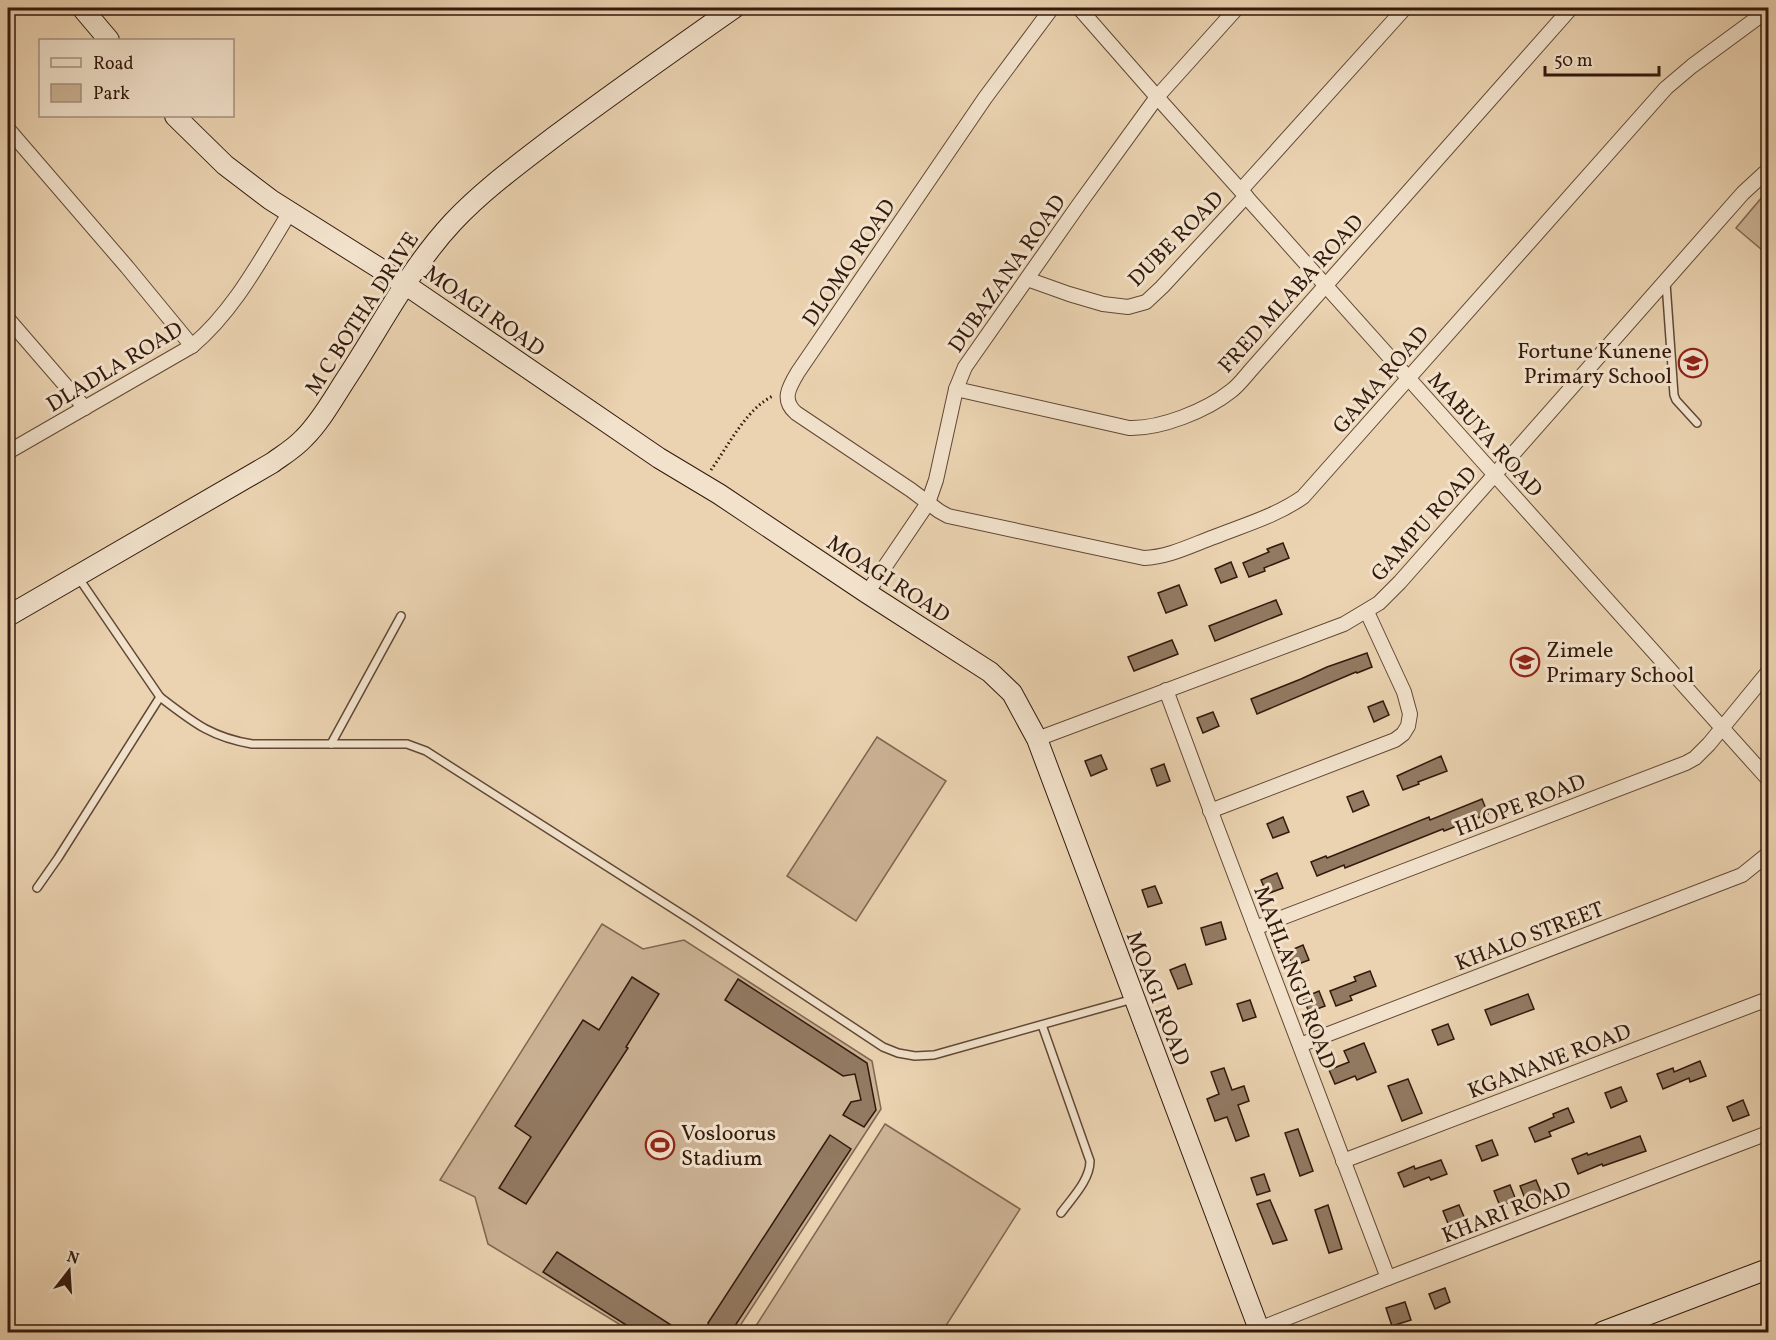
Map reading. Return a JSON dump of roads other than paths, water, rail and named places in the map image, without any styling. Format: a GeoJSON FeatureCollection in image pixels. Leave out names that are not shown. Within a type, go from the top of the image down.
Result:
{"type":"FeatureCollection","features":[{"type":"Feature","properties":{"kind":"street"},"geometry":{"type":"LineString","coordinates":[[82,8],[108,39]]}},
{"type":"Feature","properties":{"kind":"street","name":"M C BOTHA DRIVE"},"geometry":{"type":"LineString","coordinates":[[8,616],[294,448],[316,424],[433,245],[477,198],[600,103],[734,8]]}},
{"type":"Feature","properties":{"kind":"street","name":"DLOMO ROAD"},"geometry":{"type":"LineString","coordinates":[[928,503],[796,413],[787,400],[790,388],[798,372],[966,126],[1052,8]]}},
{"type":"Feature","properties":{"kind":"street","name":"MABUYA ROAD"},"geometry":{"type":"LineString","coordinates":[[1078,8],[1768,779]]}},
{"type":"Feature","properties":{"kind":"street","name":"DUBAZANA ROAD"},"geometry":{"type":"LineString","coordinates":[[867,593],[928,503],[936,480],[956,389],[965,367],[1157,97],[1237,8]]}},
{"type":"Feature","properties":{"kind":"street","name":"DUBE ROAD"},"geometry":{"type":"LineString","coordinates":[[1027,279],[1116,307],[1128,307],[1146,302],[1162,287],[1405,8]]}},
{"type":"Feature","properties":{"kind":"street","name":"FRED MLABA ROAD"},"geometry":{"type":"LineString","coordinates":[[956,389],[1135,428],[1158,425],[1212,404],[1231,391],[1571,8]]}},
{"type":"Feature","properties":{"kind":"street","name":"GAMA ROAD"},"geometry":{"type":"LineString","coordinates":[[928,503],[959,520],[1144,558],[1164,556],[1273,514],[1297,501],[1311,490],[1408,377],[1666,88],[1768,9]]}},
{"type":"Feature","properties":{"kind":"street","name":"MOAGI ROAD"},"geometry":{"type":"LineString","coordinates":[[177,117],[232,171],[271,200],[406,285],[659,458],[719,494],[867,593],[976,662],[1000,680],[1012,693],[1037,739],[1259,1331]]}},
{"type":"Feature","properties":{"kind":"street"},"geometry":{"type":"LineString","coordinates":[[8,129],[192,346]]}},
{"type":"Feature","properties":{"kind":"street","name":"GAMPU ROAD"},"geometry":{"type":"LineString","coordinates":[[1037,739],[1344,624],[1379,603],[1743,193],[1768,170]]}},
{"type":"Feature","properties":{"kind":"street","name":"DLADLA ROAD"},"geometry":{"type":"LineString","coordinates":[[8,452],[192,346],[218,322],[290,213]]}},
{"type":"Feature","properties":{"kind":"street"},"geometry":{"type":"LineString","coordinates":[[8,319],[85,408]]}},
{"type":"Feature","properties":{"kind":"street"},"geometry":{"type":"LineString","coordinates":[[1210,811],[1395,740],[1403,734],[1408,726],[1410,714],[1404,692],[1367,612]]}},
{"type":"Feature","properties":{"kind":"street","name":"HLOPE ROAD"},"geometry":{"type":"LineString","coordinates":[[1255,928],[1686,763],[1702,752],[1768,672]]}},
{"type":"Feature","properties":{"kind":"street","name":"MAHLANGU ROAD"},"geometry":{"type":"LineString","coordinates":[[1166,690],[1388,1278]]}},
{"type":"Feature","properties":{"kind":"street","name":"KHALO STREET"},"geometry":{"type":"LineString","coordinates":[[1300,1045],[1729,880],[1742,874],[1768,854]]}},
{"type":"Feature","properties":{"kind":"street","name":"KGANANE ROAD"},"geometry":{"type":"LineString","coordinates":[[1343,1161],[1768,999]]}},
{"type":"Feature","properties":{"kind":"street","name":"KHARI ROAD"},"geometry":{"type":"LineString","coordinates":[[1259,1331],[1388,1278],[1768,1133]]}},
{"type":"Feature","properties":{"kind":"street"},"geometry":{"type":"LineString","coordinates":[[1602,1332],[1768,1269]]}},
{"type":"Feature","properties":{"kind":"lane"},"geometry":{"type":"LineString","coordinates":[[1665,281],[1674,396],[1697,423]]}},
{"type":"Feature","properties":{"kind":"lane"},"geometry":{"type":"LineString","coordinates":[[78,576],[160,697],[200,726],[232,741],[252,744],[407,744],[426,751],[684,915],[883,1047],[915,1056],[934,1055],[1133,999]]}},
{"type":"Feature","properties":{"kind":"lane"},"geometry":{"type":"LineString","coordinates":[[331,744],[401,616]]}},
{"type":"Feature","properties":{"kind":"lane"},"geometry":{"type":"LineString","coordinates":[[37,888],[160,697]]}},
{"type":"Feature","properties":{"kind":"lane"},"geometry":{"type":"LineString","coordinates":[[1042,1024],[1090,1161],[1086,1178],[1061,1213]]}},
{"type":"Feature","properties":{"kind":"place","name":"Fortune Kunene Primary School"},"geometry":{"type":"Point","coordinates":[1693,363]}},
{"type":"Feature","properties":{"kind":"place","name":"Zimele Primary School"},"geometry":{"type":"Point","coordinates":[1525,662]}},
{"type":"Feature","properties":{"kind":"place","name":"Vosloorus Stadium"},"geometry":{"type":"Point","coordinates":[660,1145]}}]}
